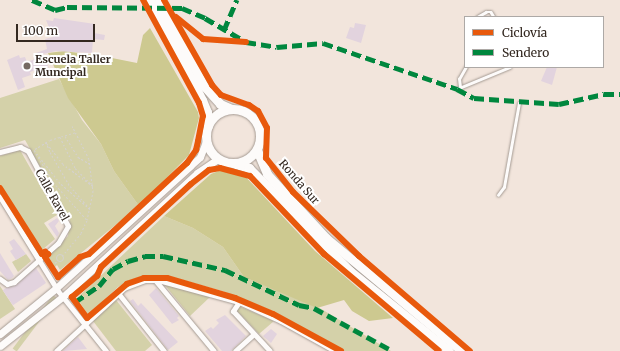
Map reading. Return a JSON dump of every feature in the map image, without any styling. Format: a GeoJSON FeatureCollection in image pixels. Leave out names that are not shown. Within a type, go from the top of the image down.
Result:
{"type":"FeatureCollection","features":[{"type":"Feature","properties":{"kind":"highway"},"geometry":{"type":"LineString","coordinates":[[150,0],[202,100],[207,112],[208,128],[206,141],[218,159],[249,168],[350,270],[449,351]]}},
{"type":"Feature","properties":{"kind":"highway"},"geometry":{"type":"LineString","coordinates":[[159,0],[204,86],[220,104],[248,113],[259,126],[260,143],[257,150],[247,160],[235,164]]}},
{"type":"Feature","properties":{"kind":"highway"},"geometry":{"type":"LineString","coordinates":[[208,128],[217,115],[232,109]]}},
{"type":"Feature","properties":{"kind":"highway","name":"Ronda Sur"},"geometry":{"type":"LineString","coordinates":[[257,150],[267,174],[326,238],[462,351]]}},
{"type":"Feature","properties":{"kind":"main road"},"geometry":{"type":"LineString","coordinates":[[0,334],[57,287],[200,157],[206,141]]}},
{"type":"Feature","properties":{"kind":"main road"},"geometry":{"type":"LineString","coordinates":[[0,346],[64,296],[198,174],[218,159]]}},
{"type":"Feature","properties":{"kind":"street","name":"Calle Ravel"},"geometry":{"type":"LineString","coordinates":[[0,152],[20,147],[28,151],[68,221],[67,232],[40,260],[11,284],[4,284],[0,279]]}},
{"type":"Feature","properties":{"kind":"street"},"geometry":{"type":"LineString","coordinates":[[0,197],[40,260],[51,270],[57,287],[106,351]]}},
{"type":"Feature","properties":{"kind":"street"},"geometry":{"type":"LineString","coordinates":[[155,280],[214,351]]}},
{"type":"Feature","properties":{"kind":"street"},"geometry":{"type":"LineString","coordinates":[[56,351],[118,293],[133,283],[155,280],[174,282],[239,302],[281,321],[335,351]]}},
{"type":"Feature","properties":{"kind":"street"},"geometry":{"type":"LineString","coordinates":[[118,293],[164,351]]}},
{"type":"Feature","properties":{"kind":"street"},"geometry":{"type":"LineString","coordinates":[[239,302],[234,311],[253,335],[270,351]]}},
{"type":"Feature","properties":{"kind":"street"},"geometry":{"type":"LineString","coordinates":[[234,351],[253,335]]}},
{"type":"Feature","properties":{"kind":"lane"},"geometry":{"type":"LineString","coordinates":[[479,16],[486,12],[491,12],[493,16]]}},
{"type":"Feature","properties":{"kind":"lane"},"geometry":{"type":"LineString","coordinates":[[460,86],[459,79],[465,68]]}},
{"type":"Feature","properties":{"kind":"lane"},"geometry":{"type":"LineString","coordinates":[[457,89],[460,86],[507,68]]}},
{"type":"Feature","properties":{"kind":"lane"},"geometry":{"type":"LineString","coordinates":[[498,195],[504,187],[519,103]]}},
{"type":"Feature","properties":{"kind":"path"},"geometry":{"type":"LineString","coordinates":[[57,260],[63,260],[62,256],[81,233],[87,220],[93,186],[91,164],[72,126]]}},
{"type":"Feature","properties":{"kind":"path"},"geometry":{"type":"LineString","coordinates":[[30,152],[46,142],[76,132]]}},
{"type":"Feature","properties":{"kind":"path"},"geometry":{"type":"LineString","coordinates":[[64,135],[78,157],[91,164]]}},
{"type":"Feature","properties":{"kind":"path"},"geometry":{"type":"LineString","coordinates":[[60,137],[75,168],[93,186]]}},
{"type":"Feature","properties":{"kind":"path"},"geometry":{"type":"LineString","coordinates":[[46,142],[63,164],[93,186]]}},
{"type":"Feature","properties":{"kind":"path"},"geometry":{"type":"LineString","coordinates":[[46,142],[62,174],[90,208]]}},
{"type":"Feature","properties":{"kind":"path"},"geometry":{"type":"LineString","coordinates":[[34,150],[60,184],[90,208]]}},
{"type":"Feature","properties":{"kind":"path"},"geometry":{"type":"LineString","coordinates":[[34,150],[53,182],[87,220]]}},
{"type":"Feature","properties":{"kind":"path"},"geometry":{"type":"LineString","coordinates":[[47,254],[45,257],[51,270]]}},
{"type":"Feature","properties":{"kind":"path"},"geometry":{"type":"LineString","coordinates":[[51,270],[57,260],[57,256],[62,256]]}},
{"type":"Feature","properties":{"kind":"shaded area"},"geometry":{"type":"Polygon","coordinates":[[[150,28],[198,112],[199,118],[189,155],[139,206],[114,171],[101,144],[68,98],[48,53],[64,51],[102,56],[137,63],[143,35],[150,28]]]}},
{"type":"Feature","properties":{"kind":"shaded area"},"geometry":{"type":"Polygon","coordinates":[[[59,79],[82,120],[101,144],[114,171],[139,206],[60,270],[57,265],[55,267],[48,256],[68,236],[70,219],[25,140],[0,148],[0,98],[59,79]]]}},
{"type":"Feature","properties":{"kind":"shaded area"},"geometry":{"type":"Polygon","coordinates":[[[20,150],[57,215],[44,223],[55,239],[42,250],[0,184],[0,156],[20,150]]]}},
{"type":"Feature","properties":{"kind":"shaded area"},"geometry":{"type":"Polygon","coordinates":[[[221,170],[235,170],[243,174],[315,251],[393,318],[369,321],[352,311],[344,300],[317,308],[244,277],[223,247],[193,228],[164,216],[211,174],[221,170]]]}},
{"type":"Feature","properties":{"kind":"shaded area"},"geometry":{"type":"Polygon","coordinates":[[[164,216],[193,228],[223,247],[244,277],[318,307],[391,351],[344,351],[273,311],[222,291],[169,276],[142,276],[128,281],[118,287],[88,315],[77,298],[164,216]]]}},
{"type":"Feature","properties":{"kind":"shaded area"},"geometry":{"type":"Polygon","coordinates":[[[26,254],[31,261],[18,272],[12,262],[26,254]]]}},
{"type":"Feature","properties":{"kind":"shaded area"},"geometry":{"type":"Polygon","coordinates":[[[164,284],[210,297],[190,316],[164,284]]]}},
{"type":"Feature","properties":{"kind":"shaded area"},"geometry":{"type":"Polygon","coordinates":[[[0,286],[15,309],[0,319],[0,286]]]}},
{"type":"Feature","properties":{"kind":"shaded area"},"geometry":{"type":"Polygon","coordinates":[[[53,295],[57,298],[17,351],[13,349],[53,295]]]}},
{"type":"Feature","properties":{"kind":"shaded area"},"geometry":{"type":"Polygon","coordinates":[[[116,300],[152,345],[145,351],[116,351],[93,321],[116,300]]]}},
{"type":"Feature","properties":{"kind":"shaded area"},"geometry":{"type":"Polygon","coordinates":[[[237,307],[241,307],[274,321],[259,334],[236,310],[237,307]]]}},
{"type":"Feature","properties":{"kind":"building"},"geometry":{"type":"Polygon","coordinates":[[[54,18],[95,24],[94,33],[105,35],[104,40],[93,39],[92,53],[56,51],[43,54],[52,76],[46,78],[42,68],[30,72],[31,75],[22,78],[25,87],[18,90],[7,60],[19,55],[20,58],[25,57],[27,62],[38,58],[36,53],[47,49],[45,39],[53,37],[46,20],[53,21],[54,18]]]}},
{"type":"Feature","properties":{"kind":"building"},"geometry":{"type":"Polygon","coordinates":[[[355,23],[366,25],[361,43],[346,38],[350,27],[354,28],[355,23]]]}},
{"type":"Feature","properties":{"kind":"building"},"geometry":{"type":"Polygon","coordinates":[[[547,68],[557,68],[552,85],[541,81],[547,68]]]}},
{"type":"Feature","properties":{"kind":"building"},"geometry":{"type":"Polygon","coordinates":[[[57,218],[59,221],[55,226],[59,233],[57,237],[48,224],[57,218]]]}},
{"type":"Feature","properties":{"kind":"building"},"geometry":{"type":"Polygon","coordinates":[[[14,239],[26,254],[16,260],[10,251],[13,249],[9,242],[14,239]]]}},
{"type":"Feature","properties":{"kind":"building"},"geometry":{"type":"Polygon","coordinates":[[[0,253],[14,276],[8,280],[0,271],[0,253]]]}},
{"type":"Feature","properties":{"kind":"building"},"geometry":{"type":"Polygon","coordinates":[[[36,268],[46,283],[13,305],[3,290],[36,268]]]}},
{"type":"Feature","properties":{"kind":"building"},"geometry":{"type":"Polygon","coordinates":[[[156,288],[179,316],[177,318],[179,320],[172,324],[149,295],[156,288]]]}},
{"type":"Feature","properties":{"kind":"building"},"geometry":{"type":"Polygon","coordinates":[[[133,299],[138,306],[141,303],[178,342],[168,350],[130,301],[133,299]]]}},
{"type":"Feature","properties":{"kind":"building"},"geometry":{"type":"Polygon","coordinates":[[[225,315],[246,336],[231,351],[222,351],[205,331],[211,327],[213,329],[219,323],[216,320],[225,315]]]}},
{"type":"Feature","properties":{"kind":"building"},"geometry":{"type":"Polygon","coordinates":[[[271,329],[277,334],[271,343],[263,336],[271,329]]]}},
{"type":"Feature","properties":{"kind":"building"},"geometry":{"type":"Polygon","coordinates":[[[78,337],[87,349],[63,351],[69,345],[78,337]]]}},
{"type":"Feature","properties":{"kind":"marked path"},"geometry":{"type":"LineString","coordinates":[[32,0],[55,10],[67,7],[182,8],[205,18],[246,42],[277,47],[323,43],[457,89],[474,98],[559,104],[604,94],[620,94]]}},
{"type":"Feature","properties":{"kind":"marked path"},"geometry":{"type":"LineString","coordinates":[[224,30],[237,0]]}},
{"type":"Feature","properties":{"kind":"marked path"},"geometry":{"type":"LineString","coordinates":[[75,302],[99,286],[113,269],[128,261],[145,256],[163,256],[225,270],[299,305],[314,308],[393,351]]}},
{"type":"Feature","properties":{"kind":"cycle path"},"geometry":{"type":"LineString","coordinates":[[0,188],[42,254],[45,252],[48,254],[45,257],[58,277],[80,257],[89,254],[187,163],[196,150],[203,116],[199,103],[143,0]]}},
{"type":"Feature","properties":{"kind":"cycle path"},"geometry":{"type":"LineString","coordinates":[[164,0],[212,85],[221,95],[249,105],[258,111],[267,128],[266,158],[293,192],[359,256],[470,351]]}},
{"type":"Feature","properties":{"kind":"cycle path"},"geometry":{"type":"LineString","coordinates":[[176,17],[203,39],[246,42]]}},
{"type":"Feature","properties":{"kind":"cycle path"},"geometry":{"type":"LineString","coordinates":[[341,351],[273,314],[235,298],[167,278],[144,278],[127,284],[87,318],[72,297],[97,276],[101,267],[191,184],[209,170],[220,168],[250,176],[324,254],[439,351]]}},
{"type":"Feature","properties":{"kind":"place","name":"Escuela Taller Muncipal"},"geometry":{"type":"Point","coordinates":[27,66]}}]}
